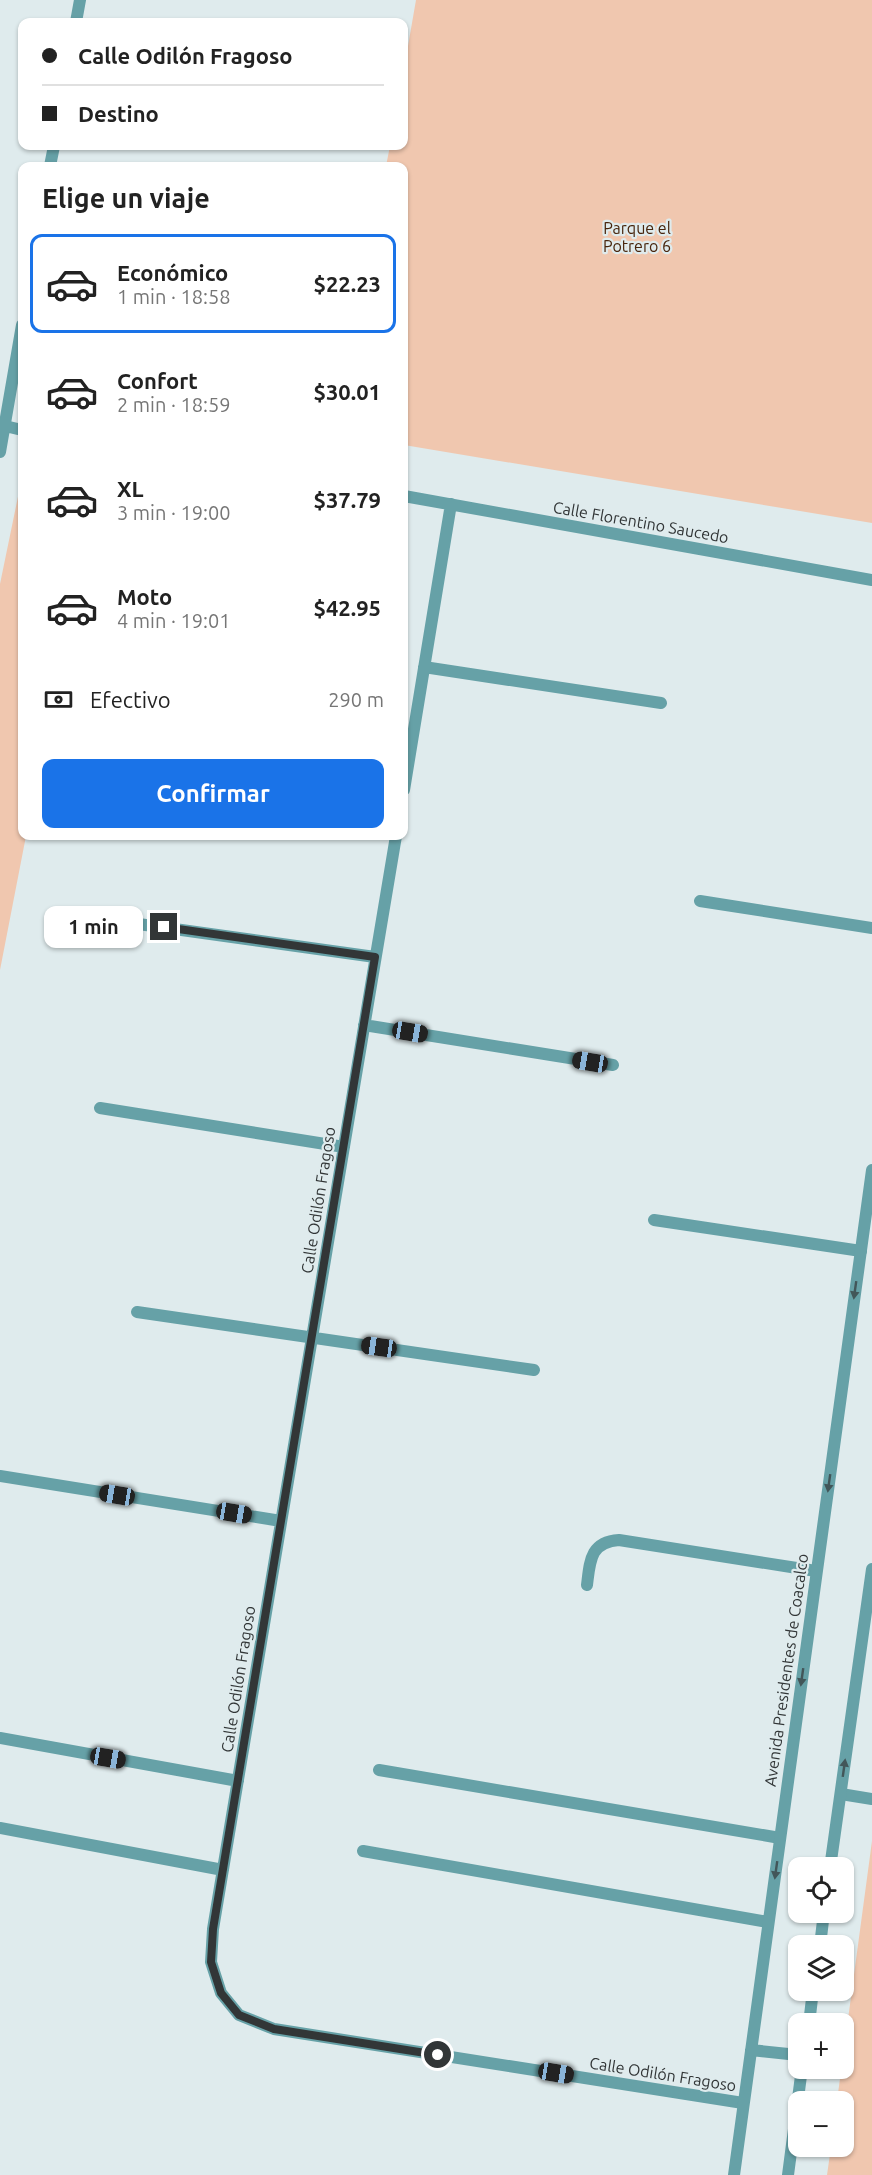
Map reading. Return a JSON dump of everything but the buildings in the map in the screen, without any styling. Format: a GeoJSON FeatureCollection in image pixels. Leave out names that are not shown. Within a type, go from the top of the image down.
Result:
{"type":"FeatureCollection","features":[{"type":"Feature","properties":{"kind":"street"},"geometry":{"type":"LineString","coordinates":[[77,18],[80,0]]}},
{"type":"Feature","properties":{"kind":"street"},"geometry":{"type":"LineString","coordinates":[[0,452],[18,349]]}},
{"type":"Feature","properties":{"kind":"street"},"geometry":{"type":"LineString","coordinates":[[5,426],[18,428]]}},
{"type":"Feature","properties":{"kind":"street","name":"Calle Florentino Saucedo"},"geometry":{"type":"LineString","coordinates":[[408,497],[872,580]]}},
{"type":"Feature","properties":{"kind":"street"},"geometry":{"type":"LineString","coordinates":[[408,765],[451,504]]}},
{"type":"Feature","properties":{"kind":"street"},"geometry":{"type":"LineString","coordinates":[[424,667],[661,704]]}},
{"type":"Feature","properties":{"kind":"street","name":"Calle Odilón Fragoso"},"geometry":{"type":"LineString","coordinates":[[395,840],[213,1929],[211,1962],[221,1993],[239,2015],[274,2029],[744,2103]]}},
{"type":"Feature","properties":{"kind":"street"},"geometry":{"type":"LineString","coordinates":[[700,901],[872,928]]}},
{"type":"Feature","properties":{"kind":"street"},"geometry":{"type":"LineString","coordinates":[[117,921],[375,957]]}},
{"type":"Feature","properties":{"kind":"street"},"geometry":{"type":"LineString","coordinates":[[364,1024],[613,1065]]}},
{"type":"Feature","properties":{"kind":"street"},"geometry":{"type":"LineString","coordinates":[[100,1108],[344,1147]]}},
{"type":"Feature","properties":{"kind":"street","name":"Avenida Presidentes de Coacalco"},"geometry":{"type":"LineString","coordinates":[[734,2175],[872,1170]]}},
{"type":"Feature","properties":{"kind":"street"},"geometry":{"type":"LineString","coordinates":[[654,1220],[861,1251]]}},
{"type":"Feature","properties":{"kind":"street"},"geometry":{"type":"LineString","coordinates":[[137,1312],[534,1370]]}},
{"type":"Feature","properties":{"kind":"street"},"geometry":{"type":"LineString","coordinates":[[0,1476],[281,1521]]}},
{"type":"Feature","properties":{"kind":"street"},"geometry":{"type":"LineString","coordinates":[[587,1585],[593,1552],[600,1545],[619,1540],[816,1571]]}},
{"type":"Feature","properties":{"kind":"street"},"geometry":{"type":"LineString","coordinates":[[832,1857],[872,1569]]}},
{"type":"Feature","properties":{"kind":"street"},"geometry":{"type":"LineString","coordinates":[[0,1738],[238,1781]]}},
{"type":"Feature","properties":{"kind":"street"},"geometry":{"type":"LineString","coordinates":[[379,1770],[780,1838]]}},
{"type":"Feature","properties":{"kind":"street"},"geometry":{"type":"LineString","coordinates":[[841,1794],[872,1798]]}},
{"type":"Feature","properties":{"kind":"street"},"geometry":{"type":"LineString","coordinates":[[0,1828],[223,1870]]}},
{"type":"Feature","properties":{"kind":"street"},"geometry":{"type":"LineString","coordinates":[[363,1851],[768,1922]]}},
{"type":"Feature","properties":{"kind":"street"},"geometry":{"type":"LineString","coordinates":[[751,2050],[788,2054]]}},
{"type":"Feature","properties":{"kind":"street"},"geometry":{"type":"LineString","coordinates":[[788,2175],[801,2079]]}},
{"type":"Feature","properties":{"kind":"green space","name":"Parque el Potrero 6"},"geometry":{"type":"Polygon","coordinates":[[[416,0],[872,0],[872,523],[408,446],[408,162],[387,162],[389,150],[408,150],[408,46],[416,0]]]}},
{"type":"Feature","properties":{"kind":"green space"},"geometry":{"type":"Polygon","coordinates":[[[18,497],[18,840],[25,840],[0,970],[0,584],[18,497]]]}},
{"type":"Feature","properties":{"kind":"green space"},"geometry":{"type":"Polygon","coordinates":[[[872,1841],[872,2175],[827,2175],[830,2157],[854,2157],[854,2091],[838,2091],[840,2079],[854,2079],[854,2013],[849,2013],[850,2001],[854,2001],[854,1975],[872,1841]]]}},
{"type":"Feature","properties":{"kind":"route"},"geometry":{"type":"LineString","coordinates":[[164,927],[375,957],[213,1929],[211,1962],[221,1993],[239,2015],[274,2029],[438,2055]]}}]}
